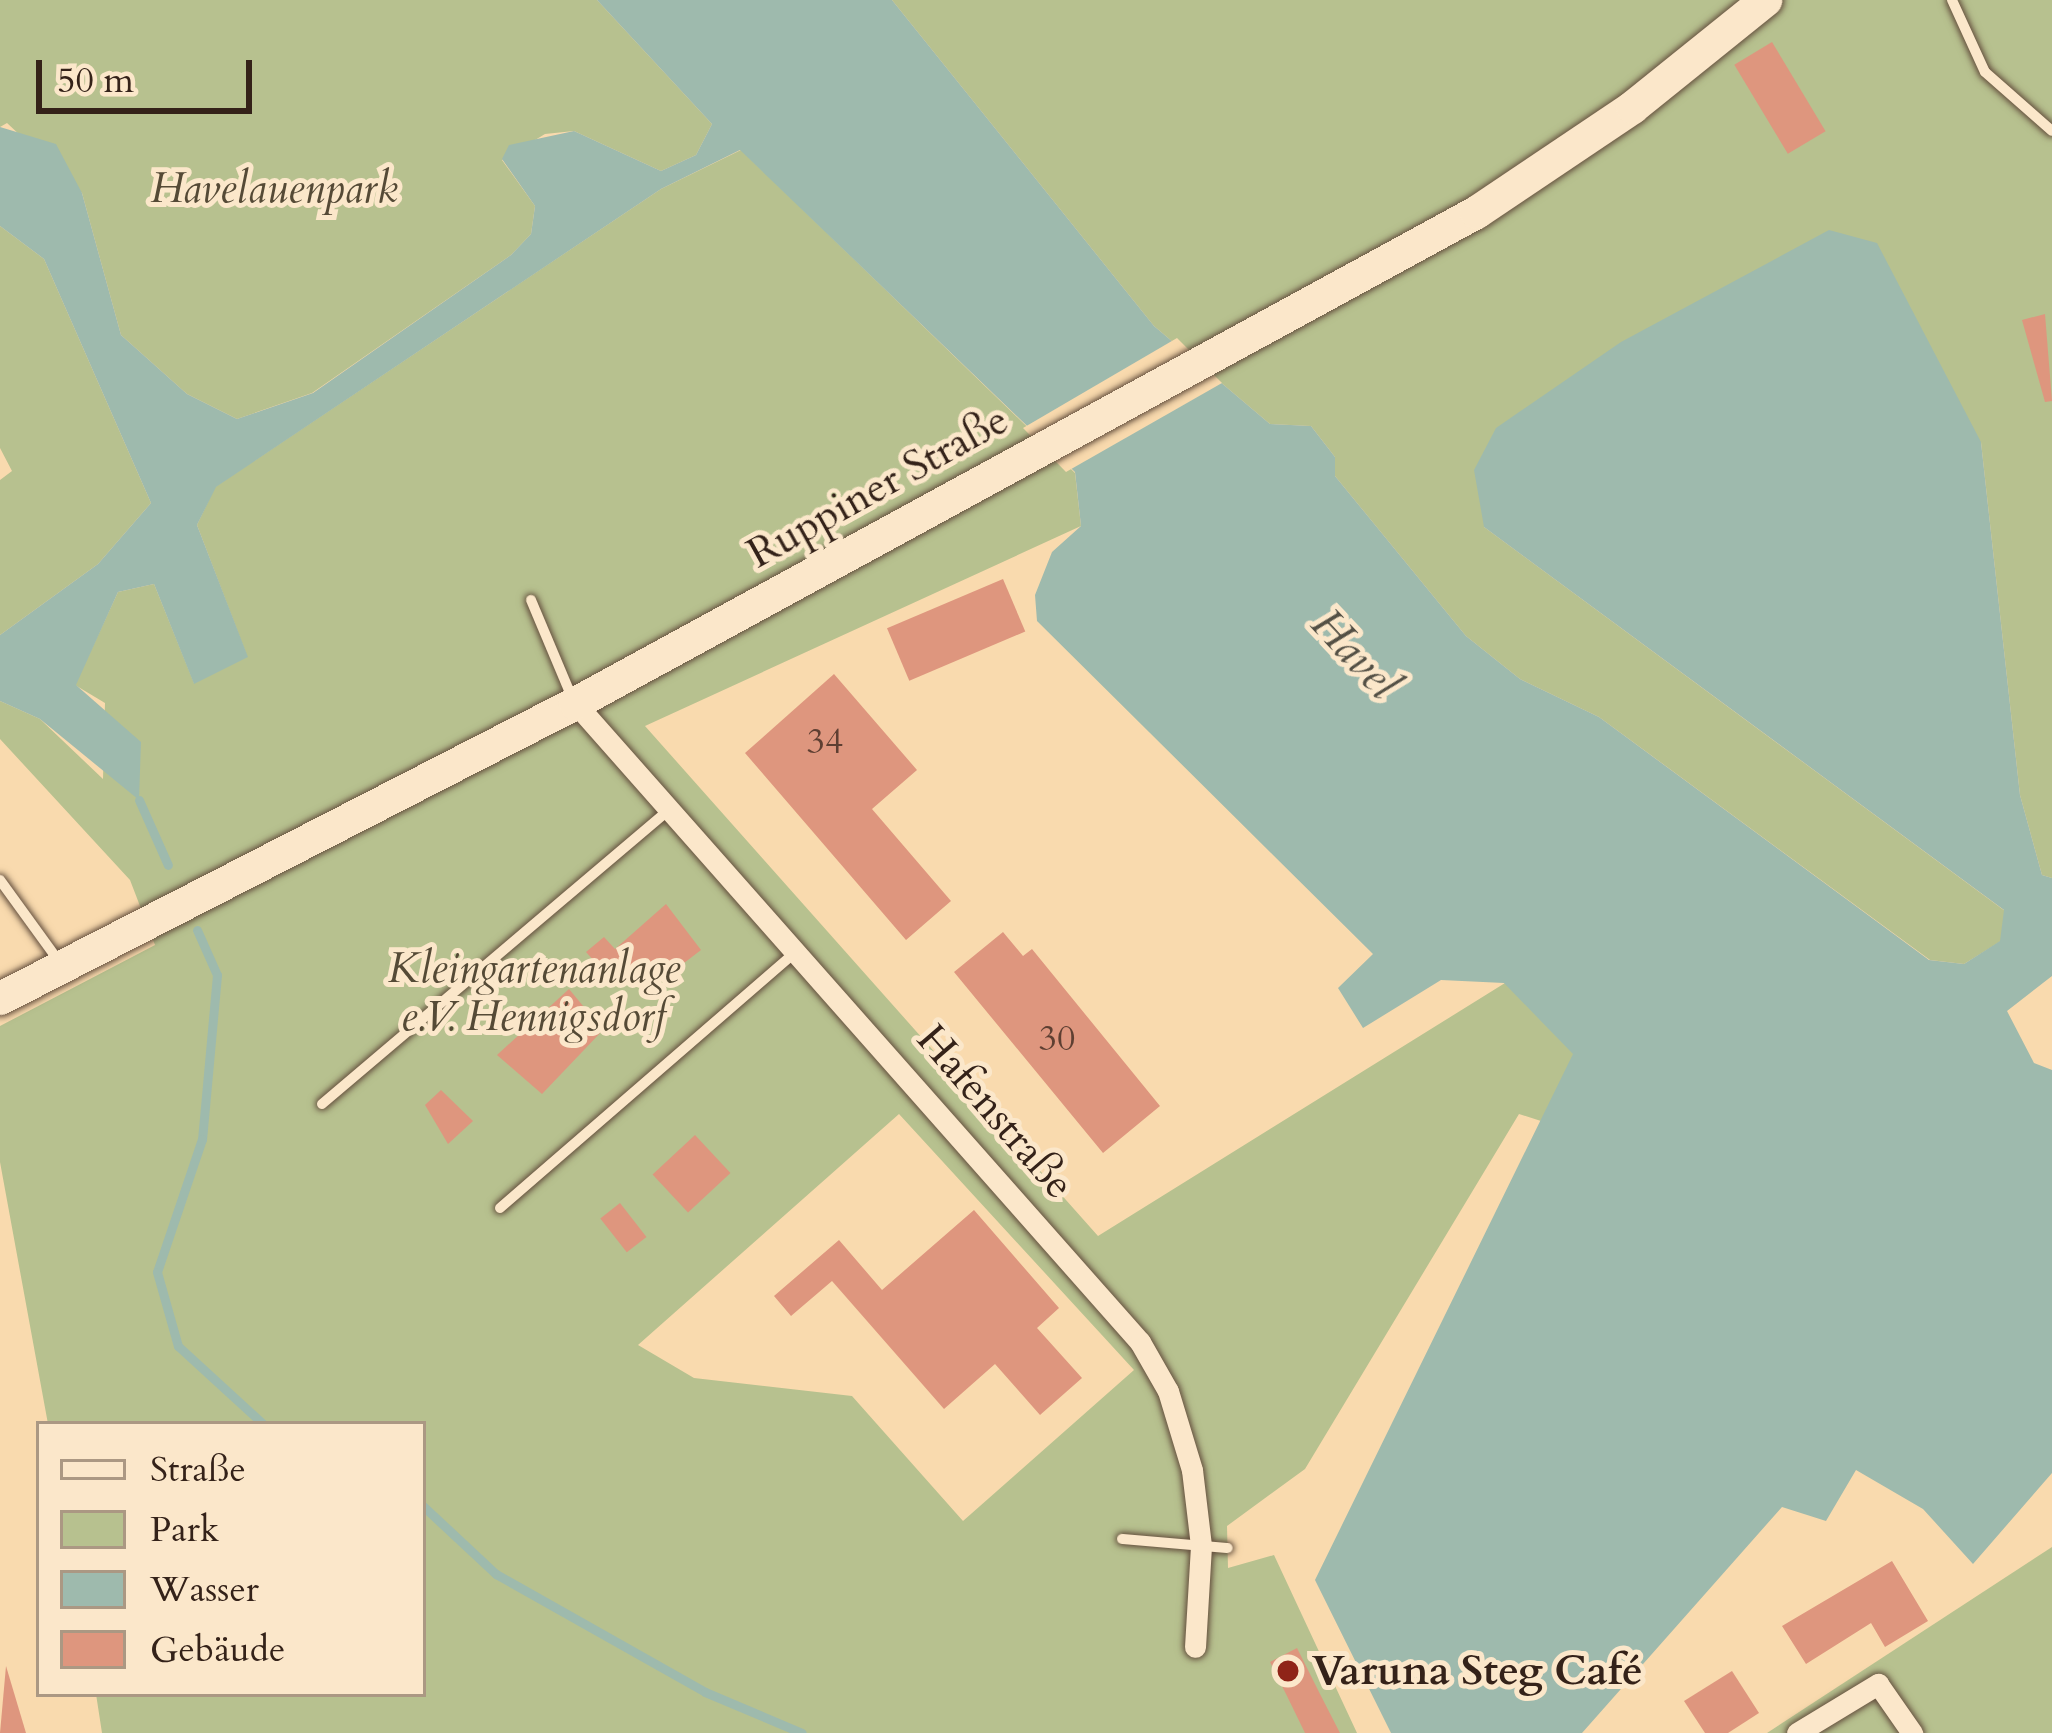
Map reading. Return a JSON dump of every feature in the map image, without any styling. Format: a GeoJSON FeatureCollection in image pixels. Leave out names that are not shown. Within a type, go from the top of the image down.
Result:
{"type":"FeatureCollection","features":[{"type":"Feature","properties":{"kind":"main road","name":"Ruppiner Straße"},"geometry":{"type":"LineString","coordinates":[[0,998],[575,703],[1476,212],[1632,107],[1765,0]]}},
{"type":"Feature","properties":{"kind":"street","name":"Hafenstraße"},"geometry":{"type":"LineString","coordinates":[[575,703],[673,806],[1140,1342],[1168,1391],[1192,1470],[1201,1546],[1195,1647]]}},
{"type":"Feature","properties":{"kind":"street"},"geometry":{"type":"LineString","coordinates":[[1797,1733],[1878,1684],[1912,1733]]}},
{"type":"Feature","properties":{"kind":"lane"},"geometry":{"type":"LineString","coordinates":[[1952,0],[1985,72],[2052,131]]}},
{"type":"Feature","properties":{"kind":"lane"},"geometry":{"type":"LineString","coordinates":[[531,599],[543,645],[575,703]]}},
{"type":"Feature","properties":{"kind":"lane"},"geometry":{"type":"LineString","coordinates":[[322,1105],[673,806]]}},
{"type":"Feature","properties":{"kind":"lane"},"geometry":{"type":"LineString","coordinates":[[0,880],[62,966]]}},
{"type":"Feature","properties":{"kind":"lane"},"geometry":{"type":"LineString","coordinates":[[500,1208],[798,950]]}},
{"type":"Feature","properties":{"kind":"lane"},"geometry":{"type":"LineString","coordinates":[[1122,1540],[1228,1548]]}},
{"type":"Feature","properties":{"kind":"green space","name":"Havelauenpark"},"geometry":{"type":"Polygon","coordinates":[[[0,0],[597,0],[712,124],[696,155],[661,171],[574,131],[545,134],[502,160],[535,206],[531,234],[511,255],[312,393],[237,419],[187,394],[121,335],[82,193],[7,123],[0,127],[0,0]]]}},
{"type":"Feature","properties":{"kind":"green space"},"geometry":{"type":"Polygon","coordinates":[[[892,0],[2052,0],[2052,878],[2042,875],[2020,795],[1981,442],[1484,527],[2005,911],[2001,941],[1964,964],[1930,960],[1599,717],[1520,679],[1466,636],[1335,476],[1335,457],[1311,426],[1270,424],[1154,326],[892,0]]]}},
{"type":"Feature","properties":{"kind":"green space","name":"Kleingartenanlage e.V. Hennigsdorf"},"geometry":{"type":"Polygon","coordinates":[[[741,150],[1075,473],[1081,526],[645,726],[1098,1236],[1505,983],[1574,1054],[1541,1121],[1519,1114],[1305,1469],[1227,1526],[1228,1568],[1274,1555],[1357,1733],[102,1733],[96,1697],[426,1697],[426,1421],[47,1421],[0,1162],[0,1026],[155,945],[130,880],[0,739],[0,701],[40,719],[103,779],[105,703],[75,685],[118,592],[154,584],[194,683],[247,656],[197,525],[215,487],[661,189],[741,150]],[[899,1114],[638,1345],[694,1378],[852,1396],[963,1521],[1134,1370],[899,1114]]]}},
{"type":"Feature","properties":{"kind":"green space"},"geometry":{"type":"Polygon","coordinates":[[[0,226],[44,259],[151,503],[98,564],[0,635],[0,480],[12,471],[0,448],[0,226]]]}},
{"type":"Feature","properties":{"kind":"green space"},"geometry":{"type":"Polygon","coordinates":[[[2052,1547],[2052,1733],[1767,1733],[2052,1547]]]}},
{"type":"Feature","properties":{"kind":"water","name":"Havel"},"geometry":{"type":"Polygon","coordinates":[[[597,0],[892,0],[1154,326],[1270,424],[1311,426],[1335,457],[1335,476],[1466,636],[1520,679],[1599,717],[1929,960],[1964,964],[2000,941],[2004,910],[1484,527],[1474,470],[1496,428],[1621,342],[1829,230],[1877,243],[1981,442],[2020,795],[2042,875],[2052,878],[2052,976],[2007,1011],[2034,1063],[2052,1070],[2052,1473],[1973,1564],[1923,1509],[1856,1470],[1826,1521],[1782,1507],[1582,1733],[1391,1733],[1315,1580],[1573,1054],[1504,983],[1441,980],[1363,1028],[1338,988],[1373,954],[1037,621],[1035,595],[1052,552],[1081,526],[1075,472],[740,150],[661,189],[216,487],[197,525],[248,657],[194,684],[154,584],[118,592],[76,685],[141,742],[139,800],[40,719],[0,701],[0,635],[98,564],[151,503],[44,259],[0,226],[0,127],[56,144],[82,193],[121,335],[187,394],[237,419],[313,393],[511,255],[531,234],[535,206],[502,159],[509,145],[574,131],[661,171],[696,155],[712,124],[597,0]]]}},
{"type":"Feature","properties":{"kind":"pier"},"geometry":{"type":"Polygon","coordinates":[[[1177,338],[1222,383],[1066,472],[1023,428],[1177,338]]]}},
{"type":"Feature","properties":{"kind":"building"},"geometry":{"type":"Polygon","coordinates":[[[1772,42],[1826,131],[1788,154],[1734,65],[1772,42]]]}},
{"type":"Feature","properties":{"kind":"building"},"geometry":{"type":"Polygon","coordinates":[[[2045,314],[2052,401],[2045,402],[2022,320],[2045,314]]]}},
{"type":"Feature","properties":{"kind":"building"},"geometry":{"type":"Polygon","coordinates":[[[1003,579],[1025,631],[909,681],[887,628],[1003,579]]]}},
{"type":"Feature","properties":{"kind":"building"},"geometry":{"type":"Polygon","coordinates":[[[834,674],[917,770],[872,809],[951,901],[906,940],[745,753],[834,674]]]}},
{"type":"Feature","properties":{"kind":"building"},"geometry":{"type":"Polygon","coordinates":[[[666,904],[701,950],[645,993],[616,959],[603,971],[586,952],[604,937],[615,949],[666,904]]]}},
{"type":"Feature","properties":{"kind":"building"},"geometry":{"type":"Polygon","coordinates":[[[1003,932],[1023,956],[1032,949],[1160,1106],[1103,1153],[954,972],[1003,932]]]}},
{"type":"Feature","properties":{"kind":"building"},"geometry":{"type":"Polygon","coordinates":[[[569,989],[603,1030],[542,1094],[497,1055],[569,989]]]}},
{"type":"Feature","properties":{"kind":"building"},"geometry":{"type":"Polygon","coordinates":[[[441,1090],[473,1121],[448,1144],[425,1105],[441,1090]]]}},
{"type":"Feature","properties":{"kind":"building"},"geometry":{"type":"Polygon","coordinates":[[[695,1135],[730,1173],[688,1213],[653,1175],[695,1135]]]}},
{"type":"Feature","properties":{"kind":"building"},"geometry":{"type":"Polygon","coordinates":[[[620,1203],[646,1237],[627,1252],[600,1218],[620,1203]]]}},
{"type":"Feature","properties":{"kind":"building"},"geometry":{"type":"Polygon","coordinates":[[[974,1210],[1059,1308],[1037,1328],[1082,1378],[1040,1415],[995,1364],[944,1409],[832,1281],[791,1316],[774,1296],[839,1240],[882,1290],[974,1210]]]}},
{"type":"Feature","properties":{"kind":"building"},"geometry":{"type":"Polygon","coordinates":[[[1892,1561],[1928,1621],[1885,1647],[1871,1623],[1806,1664],[1782,1626],[1892,1561]]]}},
{"type":"Feature","properties":{"kind":"building"},"geometry":{"type":"Polygon","coordinates":[[[1297,1648],[1340,1733],[1305,1733],[1270,1662],[1297,1648]]]}},
{"type":"Feature","properties":{"kind":"building"},"geometry":{"type":"Polygon","coordinates":[[[6,1666],[26,1733],[0,1733],[6,1666]]]}},
{"type":"Feature","properties":{"kind":"building"},"geometry":{"type":"Polygon","coordinates":[[[1732,1671],[1759,1713],[1728,1733],[1705,1733],[1684,1701],[1732,1671]]]}},
{"type":"Feature","properties":{"kind":"waterway"},"geometry":{"type":"LineString","coordinates":[[139,800],[168,865]]}},
{"type":"Feature","properties":{"kind":"waterway"},"geometry":{"type":"LineString","coordinates":[[197,930],[217,975],[202,1139],[157,1272],[178,1346],[260,1421]]}},
{"type":"Feature","properties":{"kind":"waterway"},"geometry":{"type":"LineString","coordinates":[[426,1509],[496,1574],[705,1692],[802,1733]]}},
{"type":"Feature","properties":{"kind":"place","name":"Varuna Steg Café"},"geometry":{"type":"Point","coordinates":[1288,1671]}}]}
